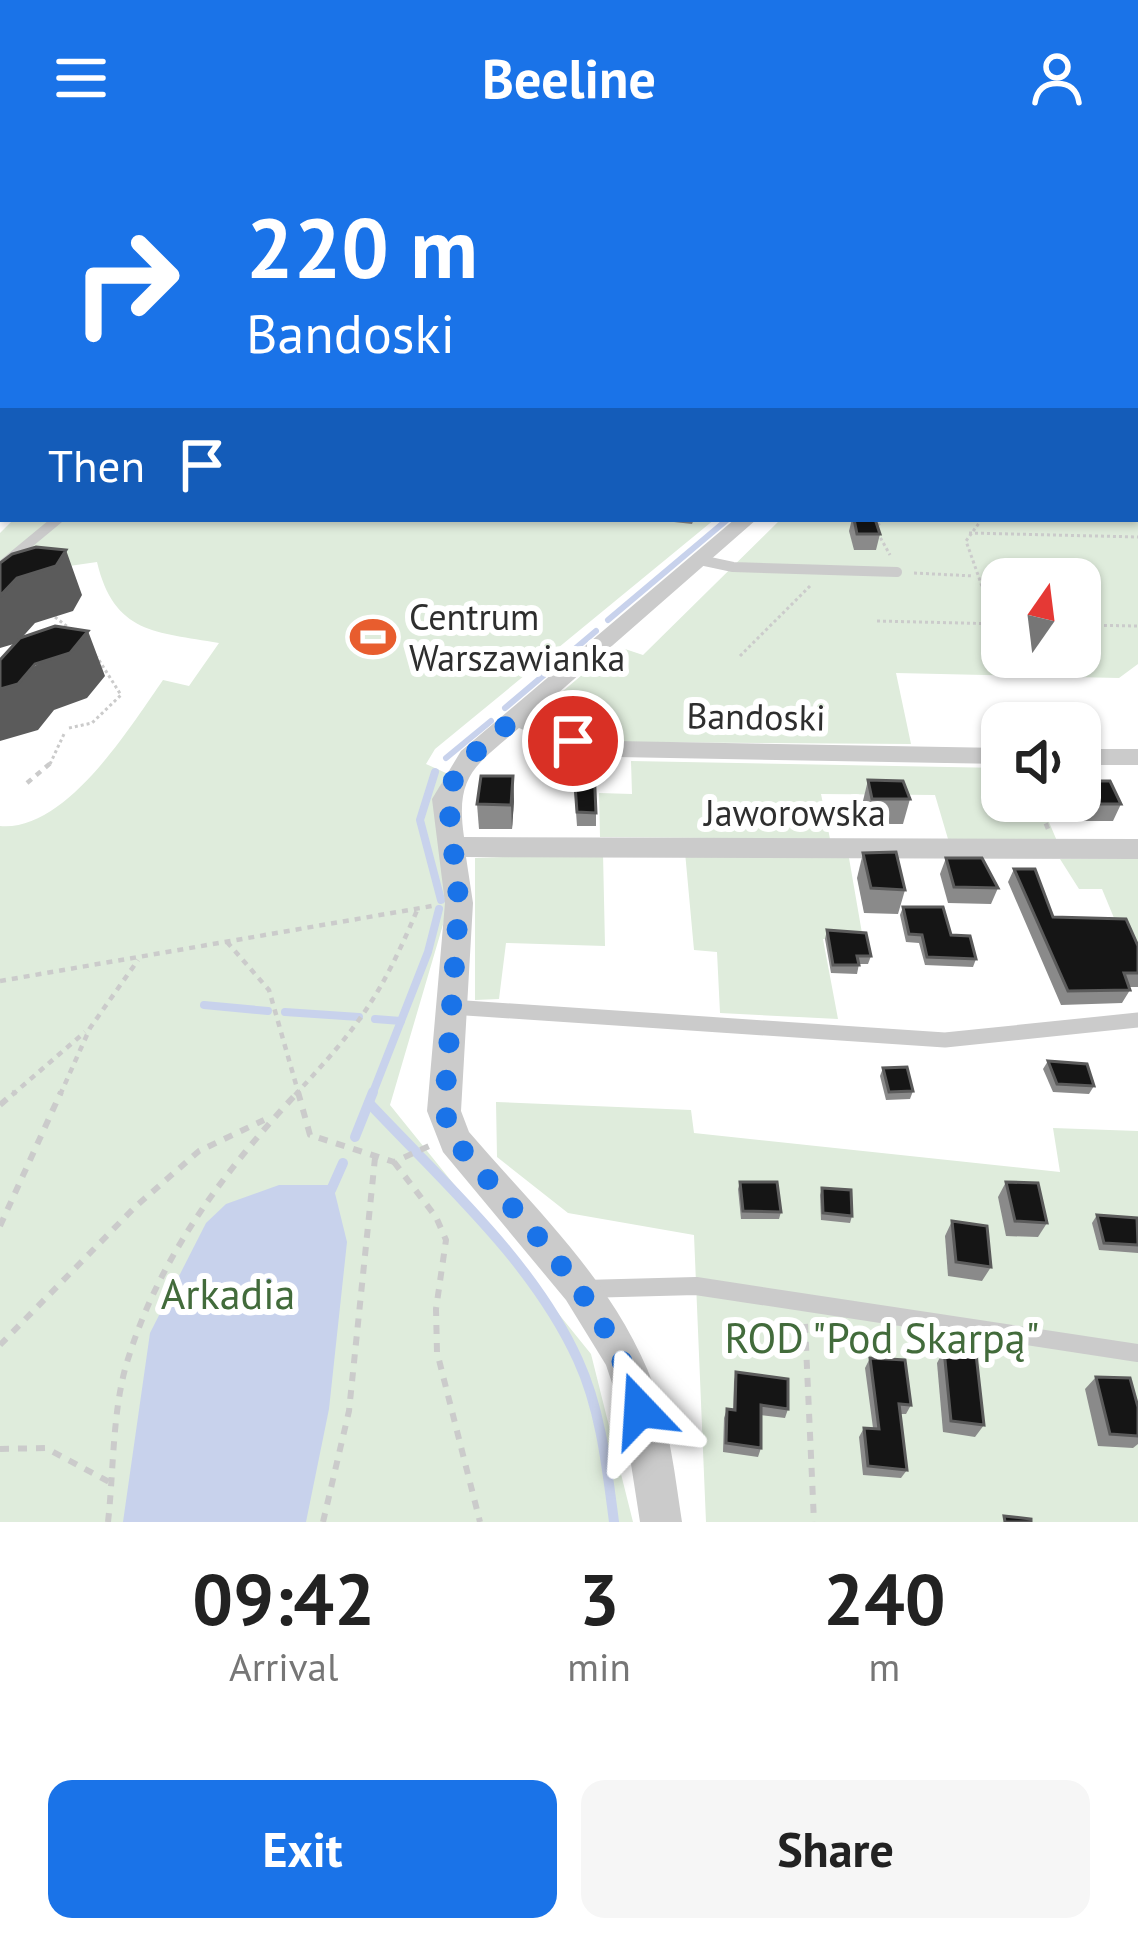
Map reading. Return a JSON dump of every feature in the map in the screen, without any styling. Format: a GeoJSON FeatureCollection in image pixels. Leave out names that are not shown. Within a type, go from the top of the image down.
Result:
{"type":"FeatureCollection","features":[{"type":"Feature","properties":{"kind":"street"},"geometry":{"type":"LineString","coordinates":[[661,1522],[648,1437],[633,1384],[581,1289],[455,1141],[444,1111],[442,1087],[459,903],[445,799],[453,777],[515,718],[744,522]]}},
{"type":"Feature","properties":{"kind":"street","name":"Bandoski"},"geometry":{"type":"LineString","coordinates":[[515,718],[573,741],[617,749],[981,756]]}},
{"type":"Feature","properties":{"kind":"street"},"geometry":{"type":"LineString","coordinates":[[1101,757],[1138,757]]}},
{"type":"Feature","properties":{"kind":"street","name":"Jaworowska"},"geometry":{"type":"LineString","coordinates":[[451,847],[1138,849]]}},
{"type":"Feature","properties":{"kind":"lane"},"geometry":{"type":"LineString","coordinates":[[0,567],[54,522]]}},
{"type":"Feature","properties":{"kind":"lane"},"geometry":{"type":"LineString","coordinates":[[700,560],[733,567],[897,572]]}},
{"type":"Feature","properties":{"kind":"lane"},"geometry":{"type":"LineString","coordinates":[[451,1007],[944,1040],[1138,1020]]}},
{"type":"Feature","properties":{"kind":"lane"},"geometry":{"type":"LineString","coordinates":[[581,1289],[696,1286],[1138,1354]]}},
{"type":"Feature","properties":{"kind":"path"},"geometry":{"type":"LineString","coordinates":[[881,522],[875,528],[897,572],[974,576]]}},
{"type":"Feature","properties":{"kind":"path"},"geometry":{"type":"LineString","coordinates":[[979,522],[969,533],[974,576],[981,590]]}},
{"type":"Feature","properties":{"kind":"path"},"geometry":{"type":"LineString","coordinates":[[969,533],[1138,537]]}},
{"type":"Feature","properties":{"kind":"path"},"geometry":{"type":"LineString","coordinates":[[740,656],[828,568]]}},
{"type":"Feature","properties":{"kind":"path"},"geometry":{"type":"LineString","coordinates":[[55,617],[80,637]]}},
{"type":"Feature","properties":{"kind":"path"},"geometry":{"type":"LineString","coordinates":[[877,621],[981,624]]}},
{"type":"Feature","properties":{"kind":"path"},"geometry":{"type":"LineString","coordinates":[[1101,625],[1138,626]]}},
{"type":"Feature","properties":{"kind":"path"},"geometry":{"type":"LineString","coordinates":[[27,783],[53,761],[66,731],[92,723],[121,695],[92,647]]}},
{"type":"Feature","properties":{"kind":"path"},"geometry":{"type":"LineString","coordinates":[[0,981],[447,904]]}},
{"type":"Feature","properties":{"kind":"path"},"geometry":{"type":"LineString","coordinates":[[108,1522],[128,1360],[137,1325],[190,1224],[269,1118],[298,1094],[362,1023],[385,986],[418,908]]}},
{"type":"Feature","properties":{"kind":"path"},"geometry":{"type":"LineString","coordinates":[[227,942],[269,990],[310,1135],[394,1162],[446,1240],[436,1309],[437,1352],[480,1522]]}},
{"type":"Feature","properties":{"kind":"path"},"geometry":{"type":"LineString","coordinates":[[0,1226],[90,1028],[140,957]]}},
{"type":"Feature","properties":{"kind":"path"},"geometry":{"type":"LineString","coordinates":[[0,1105],[90,1028]]}},
{"type":"Feature","properties":{"kind":"path"},"geometry":{"type":"LineString","coordinates":[[0,1345],[135,1207],[200,1150],[269,1118]]}},
{"type":"Feature","properties":{"kind":"path"},"geometry":{"type":"LineString","coordinates":[[394,1162],[408,1155]]}},
{"type":"Feature","properties":{"kind":"path"},"geometry":{"type":"LineString","coordinates":[[323,1522],[349,1411],[376,1157]]}},
{"type":"Feature","properties":{"kind":"path"},"geometry":{"type":"LineString","coordinates":[[804,1304],[814,1522]]}},
{"type":"Feature","properties":{"kind":"path"},"geometry":{"type":"LineString","coordinates":[[0,1450],[12,1445],[70,1454],[115,1485]]}},
{"type":"Feature","properties":{"kind":"green space","name":"Arkadia"},"geometry":{"type":"Polygon","coordinates":[[[11,522],[711,522],[435,749],[426,764],[446,773],[440,787],[447,911],[390,1105],[591,1354],[633,1522],[0,1522],[0,826],[25,823],[72,795],[114,748],[163,680],[189,686],[219,643],[157,632],[126,616],[114,603],[97,562],[0,576],[0,533],[11,522]]]}},
{"type":"Feature","properties":{"kind":"green space"},"geometry":{"type":"Polygon","coordinates":[[[778,522],[1138,522],[1138,664],[1119,678],[1101,678],[1101,558],[981,558],[981,675],[896,673],[911,744],[606,742],[582,737],[536,714],[616,646],[643,655],[778,522]]]}},
{"type":"Feature","properties":{"kind":"green space"},"geometry":{"type":"Polygon","coordinates":[[[631,761],[981,768],[981,822],[1049,822],[1057,841],[948,839],[935,795],[821,794],[830,839],[600,837],[599,793],[632,794],[631,761]]]}},
{"type":"Feature","properties":{"kind":"green space"},"geometry":{"type":"Polygon","coordinates":[[[685,852],[849,858],[863,939],[823,939],[838,1019],[720,1013],[717,952],[694,950],[685,852]]]}},
{"type":"Feature","properties":{"kind":"green space"},"geometry":{"type":"Polygon","coordinates":[[[603,853],[605,946],[506,943],[499,999],[475,1000],[475,858],[603,853]]]}},
{"type":"Feature","properties":{"kind":"green space"},"geometry":{"type":"Polygon","coordinates":[[[1060,859],[1138,859],[1138,948],[1126,947],[1102,889],[1079,889],[1060,859]]]}},
{"type":"Feature","properties":{"kind":"green space","name":"ROD \"Pod Skarpą\""},"geometry":{"type":"Polygon","coordinates":[[[496,1102],[691,1110],[694,1133],[1060,1172],[1053,1128],[1138,1131],[1138,1522],[706,1522],[694,1235],[568,1213],[497,1157],[496,1102]]]}},
{"type":"Feature","properties":{"kind":"water","name":"Arkadia"},"geometry":{"type":"Polygon","coordinates":[[[279,1185],[333,1185],[347,1242],[329,1409],[306,1522],[123,1522],[150,1333],[206,1223],[226,1204],[279,1185]]]}},
{"type":"Feature","properties":{"kind":"building"},"geometry":{"type":"Polygon","coordinates":[[[855,522],[876,522],[880,534],[857,534],[855,522]]]}},
{"type":"Feature","properties":{"kind":"building"},"geometry":{"type":"Polygon","coordinates":[[[36,547],[66,550],[56,566],[17,578],[0,596],[0,563],[36,547]]]}},
{"type":"Feature","properties":{"kind":"building"},"geometry":{"type":"Polygon","coordinates":[[[55,626],[88,631],[70,653],[35,664],[18,684],[0,689],[0,660],[20,638],[55,626]]]}},
{"type":"Feature","properties":{"kind":"building"},"geometry":{"type":"Polygon","coordinates":[[[576,740],[593,744],[596,813],[577,812],[574,771],[545,771],[546,748],[576,748],[576,740]]]}},
{"type":"Feature","properties":{"kind":"building"},"geometry":{"type":"Polygon","coordinates":[[[481,776],[513,776],[511,805],[477,804],[481,776]]]}},
{"type":"Feature","properties":{"kind":"building"},"geometry":{"type":"Polygon","coordinates":[[[868,780],[903,781],[910,799],[872,799],[868,780]]]}},
{"type":"Feature","properties":{"kind":"building"},"geometry":{"type":"Polygon","coordinates":[[[1101,781],[1110,781],[1121,804],[1101,804],[1101,781]]]}},
{"type":"Feature","properties":{"kind":"building"},"geometry":{"type":"Polygon","coordinates":[[[896,852],[905,890],[871,888],[863,853],[896,852]]]}},
{"type":"Feature","properties":{"kind":"building"},"geometry":{"type":"Polygon","coordinates":[[[946,858],[982,858],[998,888],[954,887],[946,858]]]}},
{"type":"Feature","properties":{"kind":"building"},"geometry":{"type":"Polygon","coordinates":[[[1014,869],[1035,869],[1053,917],[1126,919],[1138,946],[1138,973],[1124,973],[1130,990],[1068,991],[1014,869]]]}},
{"type":"Feature","properties":{"kind":"building"},"geometry":{"type":"Polygon","coordinates":[[[903,907],[943,907],[951,935],[970,936],[976,959],[927,957],[922,935],[909,934],[903,907]]]}},
{"type":"Feature","properties":{"kind":"building"},"geometry":{"type":"Polygon","coordinates":[[[827,930],[866,933],[871,956],[857,956],[859,965],[833,965],[827,930]]]}},
{"type":"Feature","properties":{"kind":"building"},"geometry":{"type":"Polygon","coordinates":[[[1048,1061],[1087,1064],[1094,1086],[1057,1084],[1048,1061]]]}},
{"type":"Feature","properties":{"kind":"building"},"geometry":{"type":"Polygon","coordinates":[[[907,1067],[913,1091],[889,1092],[883,1068],[907,1067]]]}},
{"type":"Feature","properties":{"kind":"building"},"geometry":{"type":"Polygon","coordinates":[[[740,1182],[777,1182],[781,1212],[743,1211],[740,1182]]]}},
{"type":"Feature","properties":{"kind":"building"},"geometry":{"type":"Polygon","coordinates":[[[1006,1182],[1038,1183],[1047,1223],[1015,1221],[1006,1182]]]}},
{"type":"Feature","properties":{"kind":"building"},"geometry":{"type":"Polygon","coordinates":[[[822,1188],[851,1190],[852,1216],[823,1213],[822,1188]]]}},
{"type":"Feature","properties":{"kind":"building"},"geometry":{"type":"Polygon","coordinates":[[[1097,1215],[1137,1218],[1138,1245],[1104,1243],[1097,1215]]]}},
{"type":"Feature","properties":{"kind":"building"},"geometry":{"type":"Polygon","coordinates":[[[952,1221],[987,1226],[991,1267],[956,1262],[952,1221]]]}},
{"type":"Feature","properties":{"kind":"building"},"geometry":{"type":"Polygon","coordinates":[[[944,1350],[976,1354],[984,1425],[951,1421],[944,1350]]]}},
{"type":"Feature","properties":{"kind":"building"},"geometry":{"type":"Polygon","coordinates":[[[870,1358],[905,1360],[911,1405],[899,1404],[907,1470],[868,1466],[864,1428],[879,1429],[870,1358]]]}},
{"type":"Feature","properties":{"kind":"building"},"geometry":{"type":"Polygon","coordinates":[[[736,1372],[788,1379],[788,1409],[761,1405],[761,1448],[726,1443],[727,1409],[735,1410],[736,1372]]]}},
{"type":"Feature","properties":{"kind":"building"},"geometry":{"type":"Polygon","coordinates":[[[1096,1377],[1130,1378],[1138,1407],[1138,1436],[1110,1434],[1096,1377]]]}},
{"type":"Feature","properties":{"kind":"building"},"geometry":{"type":"Polygon","coordinates":[[[1004,1516],[1031,1519],[1031,1522],[1005,1522],[1004,1516]]]}},
{"type":"Feature","properties":{"kind":"waterway"},"geometry":{"type":"LineString","coordinates":[[608,620],[724,522]]}},
{"type":"Feature","properties":{"kind":"waterway"},"geometry":{"type":"LineString","coordinates":[[505,708],[596,631]]}},
{"type":"Feature","properties":{"kind":"waterway"},"geometry":{"type":"LineString","coordinates":[[446,758],[491,721]]}},
{"type":"Feature","properties":{"kind":"waterway"},"geometry":{"type":"LineString","coordinates":[[435,772],[420,820],[441,900]]}},
{"type":"Feature","properties":{"kind":"waterway"},"geometry":{"type":"LineString","coordinates":[[401,1021],[439,909]]}},
{"type":"Feature","properties":{"kind":"waterway"},"geometry":{"type":"LineString","coordinates":[[204,1005],[268,1011]]}},
{"type":"Feature","properties":{"kind":"waterway"},"geometry":{"type":"LineString","coordinates":[[285,1012],[359,1017]]}},
{"type":"Feature","properties":{"kind":"waterway"},"geometry":{"type":"LineString","coordinates":[[375,1019],[401,1021]]}},
{"type":"Feature","properties":{"kind":"waterway"},"geometry":{"type":"LineString","coordinates":[[372,1095],[401,1021]]}},
{"type":"Feature","properties":{"kind":"waterway"},"geometry":{"type":"LineString","coordinates":[[355,1137],[373,1092]]}},
{"type":"Feature","properties":{"kind":"waterway"},"geometry":{"type":"LineString","coordinates":[[369,1103],[484,1224],[559,1324],[592,1399],[614,1522]]}},
{"type":"Feature","properties":{"kind":"waterway"},"geometry":{"type":"LineString","coordinates":[[331,1190],[343,1163]]}},
{"type":"Feature","properties":{"kind":"place","name":"Centrum Warszawianka"},"geometry":{"type":"Point","coordinates":[373,637]}},
{"type":"Feature","properties":{"kind":"route"},"geometry":{"type":"LineString","coordinates":[[573,741],[515,718],[461,766],[447,790],[459,903],[442,1087],[444,1111],[455,1141],[581,1289],[616,1346],[640,1410]]}}]}
